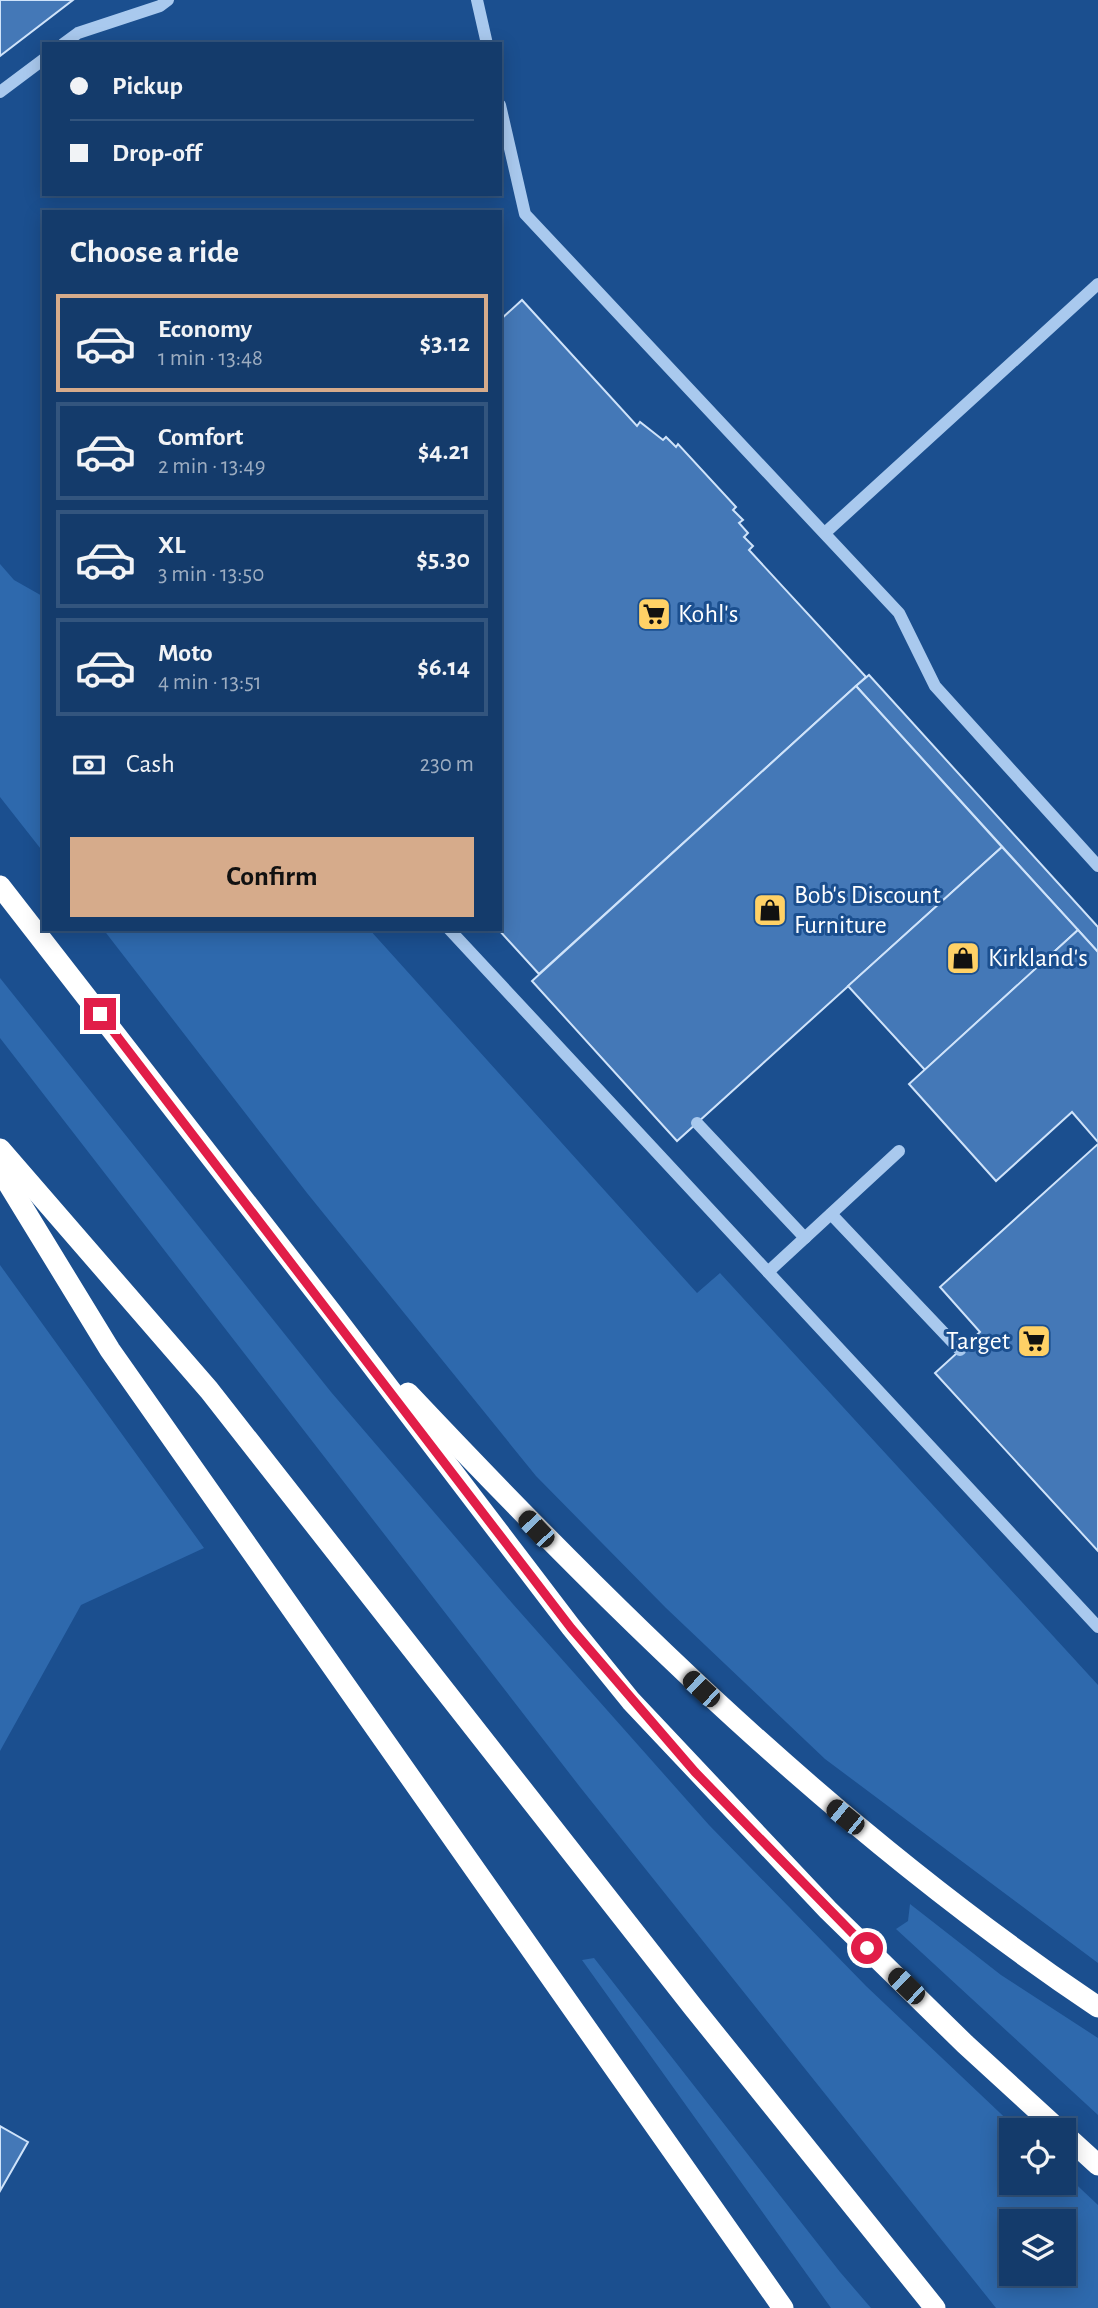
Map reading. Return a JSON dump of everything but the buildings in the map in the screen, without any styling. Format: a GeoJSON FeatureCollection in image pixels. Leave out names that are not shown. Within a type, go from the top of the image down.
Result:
{"type":"FeatureCollection","features":[{"type":"Feature","properties":{"kind":"highway"},"geometry":{"type":"LineString","coordinates":[[0,886],[332,1313],[571,1628],[631,1701],[828,1910],[965,2044],[1046,2118]]}},
{"type":"Feature","properties":{"kind":"highway"},"geometry":{"type":"LineString","coordinates":[[0,1149],[208,1390],[710,2028],[935,2308]]}},
{"type":"Feature","properties":{"kind":"highway"},"geometry":{"type":"LineString","coordinates":[[0,1170],[110,1350],[783,2308]]}},
{"type":"Feature","properties":{"kind":"highway"},"geometry":{"type":"LineString","coordinates":[[332,1313],[554,1549],[738,1724],[922,1881],[1025,1958],[1098,2007]]}},
{"type":"Feature","properties":{"kind":"highway"},"geometry":{"type":"LineString","coordinates":[[1076,2145],[1098,2165]]}},
{"type":"Feature","properties":{"kind":"lane"},"geometry":{"type":"LineString","coordinates":[[67,42],[78,33],[160,6],[167,0]]}},
{"type":"Feature","properties":{"kind":"lane"},"geometry":{"type":"LineString","coordinates":[[477,0],[487,42]]}},
{"type":"Feature","properties":{"kind":"lane"},"geometry":{"type":"LineString","coordinates":[[0,92],[42,60]]}},
{"type":"Feature","properties":{"kind":"lane"},"geometry":{"type":"LineString","coordinates":[[502,114],[525,214],[827,532],[900,613],[935,686],[1098,866]]}},
{"type":"Feature","properties":{"kind":"lane"},"geometry":{"type":"LineString","coordinates":[[827,532],[1098,284]]}},
{"type":"Feature","properties":{"kind":"lane"},"geometry":{"type":"LineString","coordinates":[[451,931],[1098,1627]]}},
{"type":"Feature","properties":{"kind":"lane"},"geometry":{"type":"LineString","coordinates":[[697,1124],[805,1238]]}},
{"type":"Feature","properties":{"kind":"lane"},"geometry":{"type":"LineString","coordinates":[[768,1272],[900,1151]]}},
{"type":"Feature","properties":{"kind":"lane"},"geometry":{"type":"LineString","coordinates":[[831,1214],[960,1350]]}},
{"type":"Feature","properties":{"kind":"shaded area"},"geometry":{"type":"Polygon","coordinates":[[[0,564],[14,580],[42,596],[42,850],[0,797],[0,564]]]}},
{"type":"Feature","properties":{"kind":"shaded area"},"geometry":{"type":"Polygon","coordinates":[[[105,931],[371,931],[697,1293],[720,1273],[1098,1685],[1098,1963],[825,1759],[666,1608],[536,1476],[307,1193],[105,931]]]}},
{"type":"Feature","properties":{"kind":"shaded area"},"geometry":{"type":"Polygon","coordinates":[[[0,978],[331,1392],[512,1603],[709,1825],[866,1986],[1005,2118],[999,2118],[999,2195],[1076,2195],[1076,2184],[1098,2205],[1098,2308],[996,2308],[580,1787],[0,1038],[0,978]]]}},
{"type":"Feature","properties":{"kind":"shaded area"},"geometry":{"type":"Polygon","coordinates":[[[0,1265],[204,1548],[81,1605],[0,1751],[0,1265]]]}},
{"type":"Feature","properties":{"kind":"shaded area"},"geometry":{"type":"Polygon","coordinates":[[[910,1904],[1001,1975],[1098,2038],[1098,2115],[896,1929],[908,1921],[910,1904]]]}},
{"type":"Feature","properties":{"kind":"shaded area"},"geometry":{"type":"Polygon","coordinates":[[[594,1958],[871,2308],[831,2308],[582,1960],[594,1958]]]}},
{"type":"Feature","properties":{"kind":"place","name":"Kohl's"},"geometry":{"type":"Point","coordinates":[654,614]}},
{"type":"Feature","properties":{"kind":"place","name":"Bob's Discount Furniture"},"geometry":{"type":"Point","coordinates":[770,910]}},
{"type":"Feature","properties":{"kind":"place","name":"Kirkland's"},"geometry":{"type":"Point","coordinates":[963,958]}},
{"type":"Feature","properties":{"kind":"place","name":"Target"},"geometry":{"type":"Point","coordinates":[1034,1341]}},
{"type":"Feature","properties":{"kind":"route"},"geometry":{"type":"LineString","coordinates":[[100,1014],[571,1628],[631,1701],[695,1772],[867,1948]]}}]}
